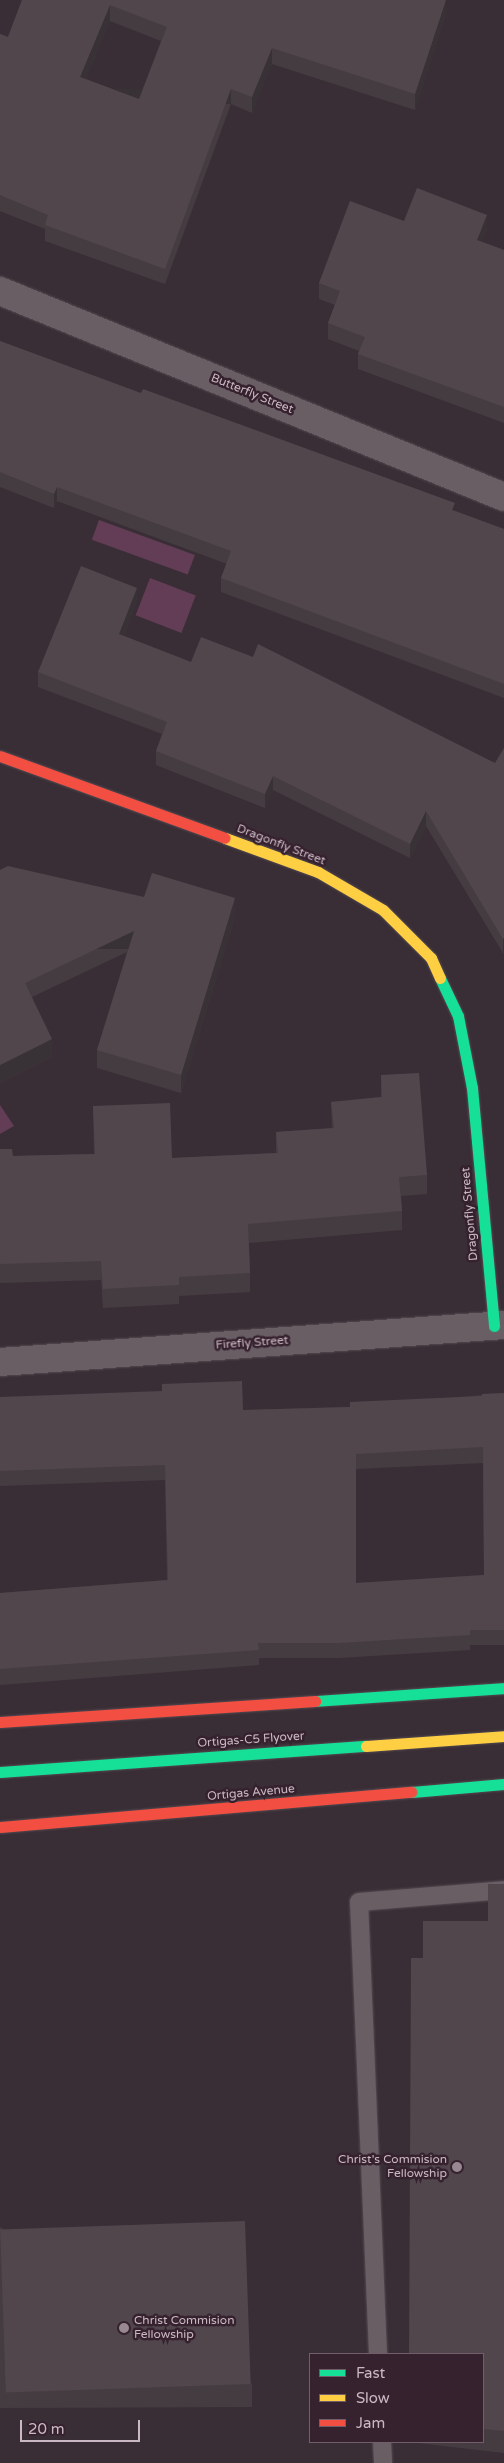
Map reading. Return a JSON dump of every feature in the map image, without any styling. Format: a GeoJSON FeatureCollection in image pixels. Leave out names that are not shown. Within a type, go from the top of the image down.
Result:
{"type":"FeatureCollection","features":[{"type":"Feature","properties":{"kind":"main road","name":"Dragonfly Street"},"geometry":{"type":"LineString","coordinates":[[0,756],[318,872],[383,910],[431,958],[458,1016],[472,1088],[499,1326]]}},
{"type":"Feature","properties":{"kind":"main road"},"geometry":{"type":"LineString","coordinates":[[0,1722],[501,1690]]}},
{"type":"Feature","properties":{"kind":"main road","name":"Ortigas-C5 Flyover"},"geometry":{"type":"LineString","coordinates":[[0,1772],[504,1736]]}},
{"type":"Feature","properties":{"kind":"main road","name":"Ortigas Avenue"},"geometry":{"type":"LineString","coordinates":[[0,1827],[504,1784]]}},
{"type":"Feature","properties":{"kind":"street","name":"Butterfly Street"},"geometry":{"type":"LineString","coordinates":[[0,292],[504,497]]}},
{"type":"Feature","properties":{"kind":"street","name":"Firefly Street"},"geometry":{"type":"LineString","coordinates":[[0,1362],[499,1326]]}},
{"type":"Feature","properties":{"kind":"lane"},"geometry":{"type":"LineString","coordinates":[[378,2353],[360,1902],[504,1890]]}},
{"type":"Feature","properties":{"kind":"lane"},"geometry":{"type":"LineString","coordinates":[[382,2443],[383,2463]]}},
{"type":"Feature","properties":{"kind":"shaded area"},"geometry":{"type":"Polygon","coordinates":[[[99,520],[195,555],[188,575],[92,540],[99,520]]]}},
{"type":"Feature","properties":{"kind":"shaded area"},"geometry":{"type":"Polygon","coordinates":[[[150,578],[196,596],[181,633],[136,615],[150,578]]]}},
{"type":"Feature","properties":{"kind":"shaded area"},"geometry":{"type":"Polygon","coordinates":[[[0,1105],[14,1126],[0,1134],[0,1105]]]}},
{"type":"Feature","properties":{"kind":"building"},"geometry":{"type":"Polygon","coordinates":[[[22,0],[446,0],[415,94],[272,48],[252,97],[231,89],[165,269],[45,225],[48,215],[0,195],[0,34],[8,37],[22,0]],[[110,5],[80,77],[139,99],[167,27],[110,5]]]}},
{"type":"Feature","properties":{"kind":"building"},"geometry":{"type":"Polygon","coordinates":[[[417,188],[487,215],[477,240],[504,250],[504,407],[358,354],[365,337],[328,323],[340,291],[319,283],[350,201],[404,221],[417,188]]]}},
{"type":"Feature","properties":{"kind":"building"},"geometry":{"type":"Polygon","coordinates":[[[0,341],[141,393],[143,389],[455,503],[452,510],[504,529],[504,684],[221,578],[231,551],[57,487],[54,494],[0,472],[0,341]]]}},
{"type":"Feature","properties":{"kind":"building"},"geometry":{"type":"Polygon","coordinates":[[[81,566],[137,588],[119,634],[191,662],[201,637],[253,657],[258,644],[495,763],[504,748],[504,938],[426,811],[410,844],[273,776],[265,794],[156,751],[167,722],[38,672],[81,566]]]}},
{"type":"Feature","properties":{"kind":"building"},"geometry":{"type":"Polygon","coordinates":[[[8,866],[144,897],[152,873],[235,898],[181,1075],[97,1050],[134,931],[25,983],[52,1039],[0,1065],[0,870],[8,866]]]}},
{"type":"Feature","properties":{"kind":"building"},"geometry":{"type":"Polygon","coordinates":[[[419,1073],[427,1175],[399,1177],[402,1211],[248,1224],[250,1273],[179,1277],[179,1285],[103,1289],[101,1261],[0,1264],[0,1149],[12,1149],[13,1156],[95,1154],[93,1106],[170,1103],[172,1158],[278,1153],[276,1132],[334,1128],[331,1102],[382,1097],[381,1075],[419,1073]]]}},
{"type":"Feature","properties":{"kind":"building"},"geometry":{"type":"Polygon","coordinates":[[[242,1381],[243,1410],[350,1407],[350,1402],[482,1396],[482,1394],[504,1393],[504,1630],[470,1630],[470,1635],[339,1643],[258,1643],[259,1650],[0,1669],[0,1593],[168,1580],[165,1465],[0,1471],[0,1397],[162,1391],[162,1384],[242,1381]],[[483,1447],[356,1454],[356,1583],[484,1575],[483,1447]]]}},
{"type":"Feature","properties":{"kind":"building","name":"Christ's Commision Fellowship"},"geometry":{"type":"Polygon","coordinates":[[[488,1884],[504,1884],[504,2431],[484,2429],[484,2353],[409,2353],[411,1958],[423,1958],[423,1921],[488,1921],[488,1884]]]}},
{"type":"Feature","properties":{"kind":"building","name":"Christ Commision Fellowship"},"geometry":{"type":"Polygon","coordinates":[[[245,2221],[251,2384],[6,2392],[0,2230],[245,2221]]]}},
{"type":"Feature","properties":{"kind":"traffic: fast"},"geometry":{"type":"LineString","coordinates":[[440,978],[458,1016],[472,1088],[494,1326]]}},
{"type":"Feature","properties":{"kind":"traffic: fast"},"geometry":{"type":"LineString","coordinates":[[315,1701],[504,1688]]}},
{"type":"Feature","properties":{"kind":"traffic: fast"},"geometry":{"type":"LineString","coordinates":[[0,1772],[366,1746]]}},
{"type":"Feature","properties":{"kind":"traffic: fast"},"geometry":{"type":"LineString","coordinates":[[412,1792],[504,1784]]}},
{"type":"Feature","properties":{"kind":"traffic: slow"},"geometry":{"type":"LineString","coordinates":[[225,838],[318,872],[383,910],[431,958],[440,978]]}},
{"type":"Feature","properties":{"kind":"traffic: slow"},"geometry":{"type":"LineString","coordinates":[[366,1746],[504,1736]]}},
{"type":"Feature","properties":{"kind":"traffic: jam"},"geometry":{"type":"LineString","coordinates":[[0,756],[225,838]]}},
{"type":"Feature","properties":{"kind":"traffic: jam"},"geometry":{"type":"LineString","coordinates":[[0,1722],[315,1701]]}},
{"type":"Feature","properties":{"kind":"traffic: jam"},"geometry":{"type":"LineString","coordinates":[[0,1827],[412,1792]]}},
{"type":"Feature","properties":{"kind":"place","name":"Christ's Commision Fellowship"},"geometry":{"type":"Point","coordinates":[457,2167]}},
{"type":"Feature","properties":{"kind":"place","name":"Christ Commision Fellowship"},"geometry":{"type":"Point","coordinates":[124,2328]}}]}
